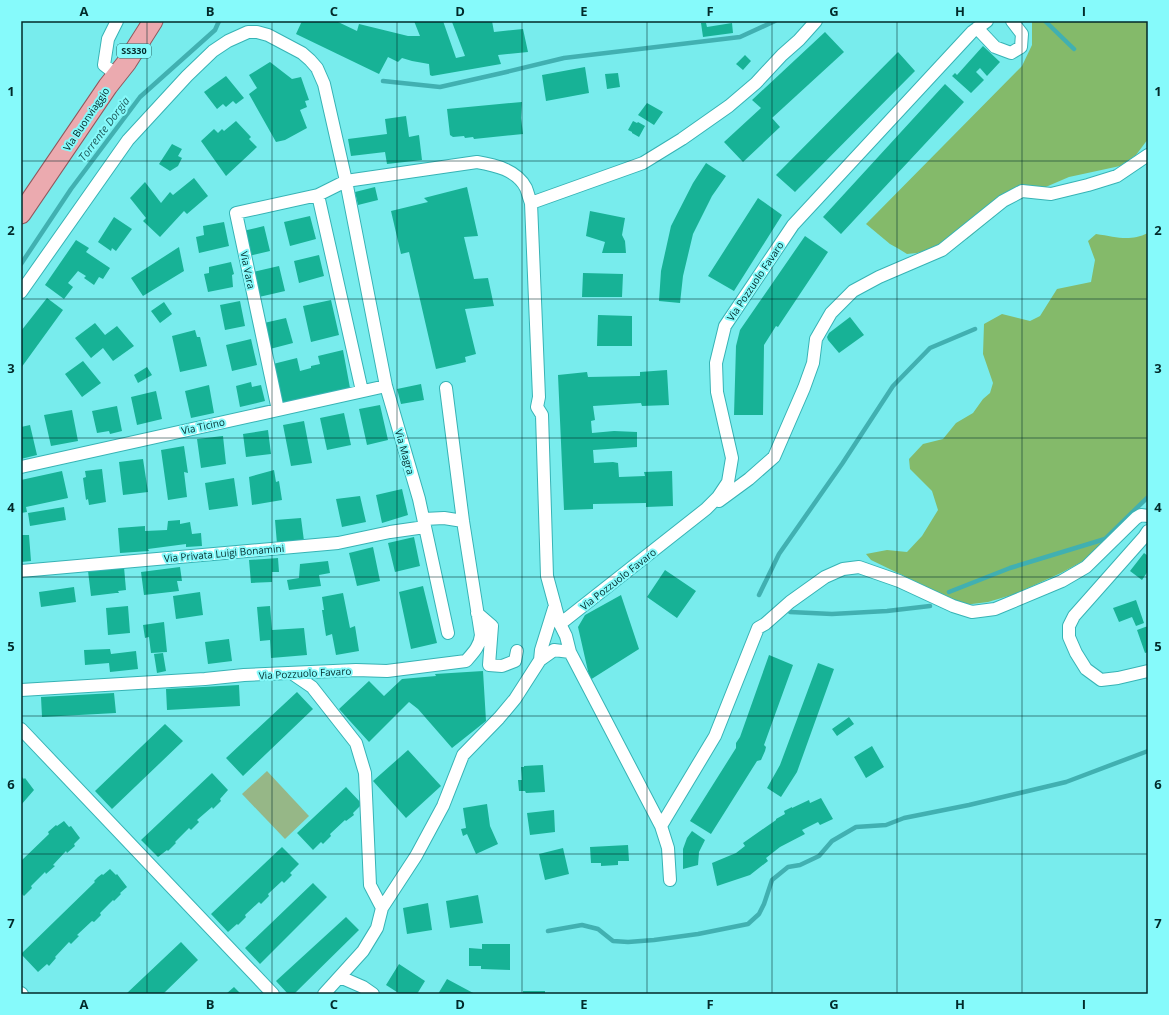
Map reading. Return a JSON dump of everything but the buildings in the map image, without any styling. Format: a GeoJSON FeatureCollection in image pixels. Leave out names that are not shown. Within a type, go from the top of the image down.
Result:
{"type":"FeatureCollection","features":[{"type":"Feature","properties":{"kind":"main road","name":"Via Buonviaggio"},"geometry":{"type":"LineString","coordinates":[[21,214],[155,22]]}},
{"type":"Feature","properties":{"kind":"street"},"geometry":{"type":"LineString","coordinates":[[117,21],[108,39],[104,66],[117,75]]}},
{"type":"Feature","properties":{"kind":"street"},"geometry":{"type":"LineString","coordinates":[[531,203],[643,163],[682,139],[729,106],[756,83],[816,21]]}},
{"type":"Feature","properties":{"kind":"street","name":"Via Pozzuolo Favaro"},"geometry":{"type":"LineString","coordinates":[[560,624],[706,509],[718,497],[728,482],[732,458],[717,392],[716,363],[725,326],[793,224],[967,38],[982,25],[995,47],[1011,53],[1021,47],[1022,34],[1012,21]]}},
{"type":"Feature","properties":{"kind":"street"},"geometry":{"type":"LineString","coordinates":[[21,292],[128,140],[187,76],[213,51],[228,41],[248,32],[257,32],[268,35],[302,53],[310,60],[319,72],[324,84],[346,180],[386,386]]}},
{"type":"Feature","properties":{"kind":"street"},"geometry":{"type":"LineString","coordinates":[[706,509],[750,479],[774,457],[804,388],[813,363],[816,339],[831,313],[853,291],[879,276],[942,250],[1003,201],[1022,191],[1051,194],[1088,185],[1118,176],[1148,155]]}},
{"type":"Feature","properties":{"kind":"street"},"geometry":{"type":"LineString","coordinates":[[346,180],[477,162],[496,165],[510,172],[525,187],[531,203],[539,397],[537,407],[542,415],[547,576],[560,624],[566,636],[570,652],[661,826],[668,848],[670,880]]}},
{"type":"Feature","properties":{"kind":"street","name":"Via Vara"},"geometry":{"type":"LineString","coordinates":[[278,410],[236,212],[318,195],[346,180]]}},
{"type":"Feature","properties":{"kind":"street"},"geometry":{"type":"LineString","coordinates":[[318,195],[362,391]]}},
{"type":"Feature","properties":{"kind":"street","name":"Via Ticino"},"geometry":{"type":"LineString","coordinates":[[21,466],[386,386]]}},
{"type":"Feature","properties":{"kind":"street","name":"Via Magra"},"geometry":{"type":"LineString","coordinates":[[386,386],[419,499],[448,633]]}},
{"type":"Feature","properties":{"kind":"street","name":"Via Pozzuolo Favaro"},"geometry":{"type":"LineString","coordinates":[[21,690],[205,679],[244,675],[356,670],[387,671],[466,662],[477,649],[481,641],[463,521],[446,388]]}},
{"type":"Feature","properties":{"kind":"street"},"geometry":{"type":"LineString","coordinates":[[661,826],[715,736],[758,628],[825,576],[843,569],[859,567],[899,581],[954,606],[972,612],[995,609],[1062,581],[1086,567],[1136,518],[1141,515],[1148,516]]}},
{"type":"Feature","properties":{"kind":"street"},"geometry":{"type":"LineString","coordinates":[[424,523],[444,518],[463,521]]}},
{"type":"Feature","properties":{"kind":"street","name":"Via Privata Luigi Bonamini"},"geometry":{"type":"LineString","coordinates":[[21,570],[338,543],[424,523]]}},
{"type":"Feature","properties":{"kind":"street"},"geometry":{"type":"LineString","coordinates":[[1148,531],[1074,616],[1069,626],[1069,637],[1076,653],[1086,669],[1101,680],[1118,678],[1148,671]]}},
{"type":"Feature","properties":{"kind":"street"},"geometry":{"type":"LineString","coordinates":[[540,660],[541,650],[555,605]]}},
{"type":"Feature","properties":{"kind":"street"},"geometry":{"type":"LineString","coordinates":[[476,613],[492,626],[490,665],[502,666],[515,661],[517,651]]}},
{"type":"Feature","properties":{"kind":"street"},"geometry":{"type":"LineString","coordinates":[[324,994],[363,951],[377,928],[382,908],[416,856],[443,806],[463,755],[499,718],[515,699],[540,660],[554,650],[570,652]]}},
{"type":"Feature","properties":{"kind":"street"},"geometry":{"type":"LineString","coordinates":[[292,674],[312,687],[356,743],[365,773],[370,885],[382,908]]}},
{"type":"Feature","properties":{"kind":"street"},"geometry":{"type":"LineString","coordinates":[[21,729],[274,994]]}},
{"type":"Feature","properties":{"kind":"street"},"geometry":{"type":"LineString","coordinates":[[340,977],[363,987],[373,994]]}},
{"type":"Feature","properties":{"kind":"green space"},"geometry":{"type":"Polygon","coordinates":[[[1032,21],[1148,21],[1148,139],[1136,155],[1120,166],[1069,177],[1013,201],[967,239],[917,253],[907,254],[890,244],[866,224],[1022,66],[1032,45],[1032,21]]]}},
{"type":"Feature","properties":{"kind":"green space"},"geometry":{"type":"Polygon","coordinates":[[[1148,233],[1148,500],[1145,501],[1085,560],[1061,573],[1015,594],[988,602],[964,605],[871,560],[866,554],[887,550],[907,552],[922,536],[938,510],[932,491],[910,469],[909,459],[923,444],[943,439],[956,423],[973,413],[983,399],[990,393],[993,383],[983,354],[984,324],[1002,314],[1030,321],[1040,316],[1057,289],[1091,282],[1095,260],[1088,241],[1096,234],[1129,238],[1148,233]]]}},
{"type":"Feature","properties":{"kind":"green space"},"geometry":{"type":"Polygon","coordinates":[[[267,771],[309,816],[285,839],[242,794],[267,771]]]}},
{"type":"Feature","properties":{"kind":"waterway","name":"Torrente Dorgia"},"geometry":{"type":"LineString","coordinates":[[21,264],[71,189],[140,97],[215,30],[219,21]]}},
{"type":"Feature","properties":{"kind":"waterway"},"geometry":{"type":"LineString","coordinates":[[383,81],[440,87],[564,58],[740,37],[775,21]]}},
{"type":"Feature","properties":{"kind":"waterway"},"geometry":{"type":"LineString","coordinates":[[1045,21],[1074,49]]}},
{"type":"Feature","properties":{"kind":"waterway"},"geometry":{"type":"LineString","coordinates":[[759,595],[779,554],[842,464],[893,386],[930,348],[975,329]]}},
{"type":"Feature","properties":{"kind":"waterway"},"geometry":{"type":"LineString","coordinates":[[949,592],[1010,568],[1105,539],[1148,497]]}},
{"type":"Feature","properties":{"kind":"waterway"},"geometry":{"type":"LineString","coordinates":[[790,612],[832,614],[887,611],[930,606]]}},
{"type":"Feature","properties":{"kind":"waterway"},"geometry":{"type":"LineString","coordinates":[[548,931],[582,925],[598,929],[613,941],[628,942],[698,934],[748,924],[759,914],[772,880],[788,867],[800,865],[819,856],[832,841],[856,827],[886,825],[904,818],[969,805],[1066,782],[1148,751]]}}]}
